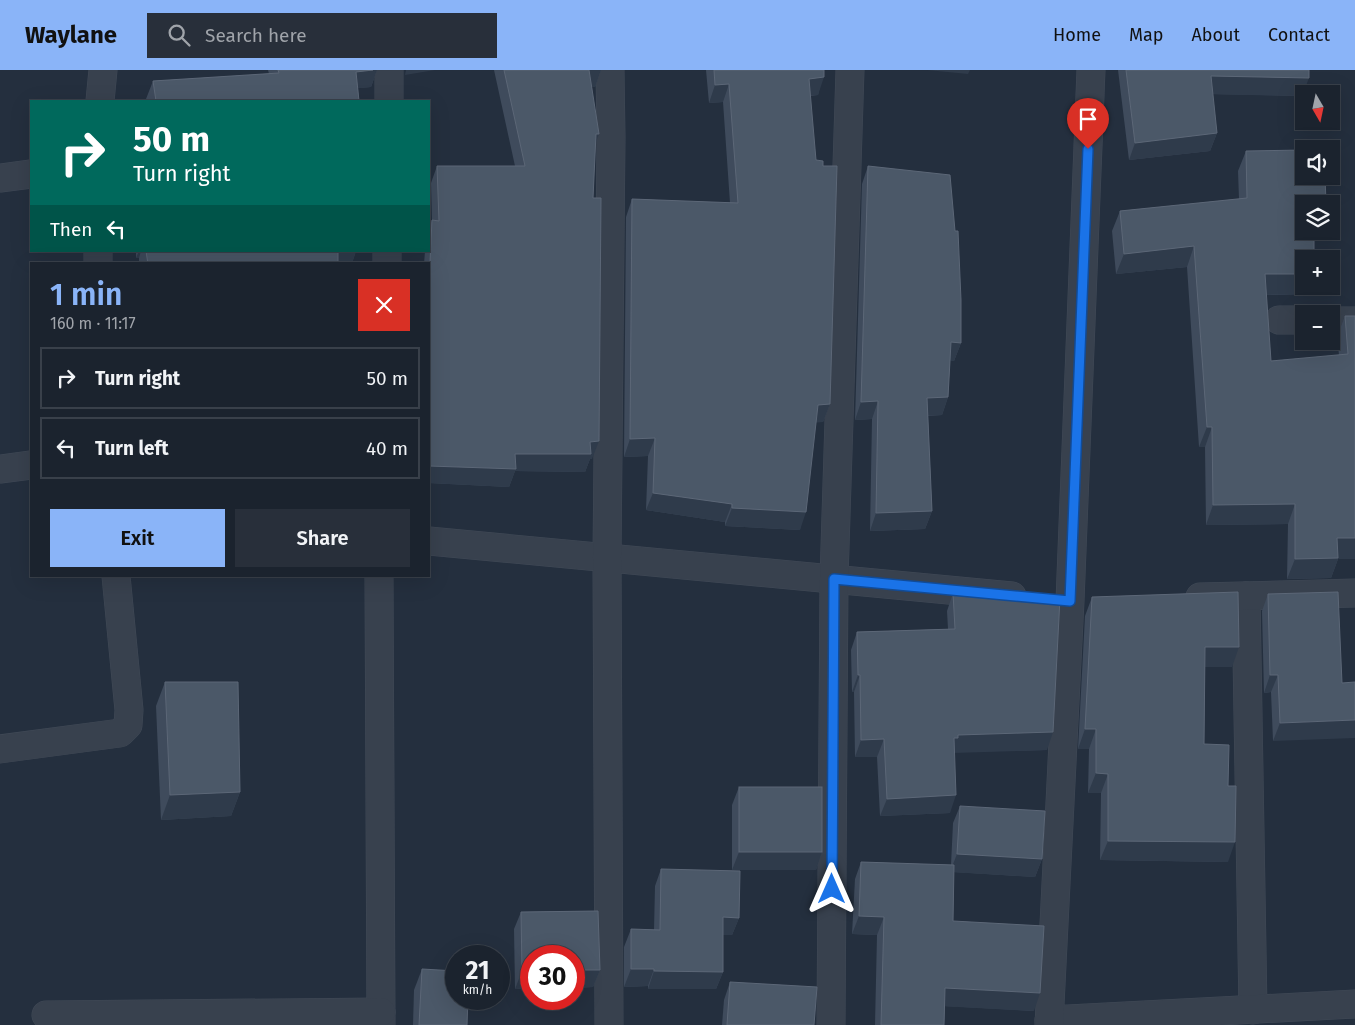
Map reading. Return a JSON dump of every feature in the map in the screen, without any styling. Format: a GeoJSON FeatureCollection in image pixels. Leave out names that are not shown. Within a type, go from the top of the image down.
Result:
{"type":"FeatureCollection","features":[{"type":"Feature","properties":{"kind":"street"},"geometry":{"type":"LineString","coordinates":[[100,100],[103,70]]}},
{"type":"Feature","properties":{"kind":"street"},"geometry":{"type":"LineString","coordinates":[[389,100],[390,70]]}},
{"type":"Feature","properties":{"kind":"street"},"geometry":{"type":"LineString","coordinates":[[610,70],[608,558],[610,1025]]}},
{"type":"Feature","properties":{"kind":"street"},"geometry":{"type":"LineString","coordinates":[[831,1025],[834,579],[850,70]]}},
{"type":"Feature","properties":{"kind":"street"},"geometry":{"type":"LineString","coordinates":[[1091,70],[1053,599],[1049,1023],[1355,1004]]}},
{"type":"Feature","properties":{"kind":"street"},"geometry":{"type":"LineString","coordinates":[[0,178],[30,174]]}},
{"type":"Feature","properties":{"kind":"street"},"geometry":{"type":"LineString","coordinates":[[1340,321],[1355,321]]}},
{"type":"Feature","properties":{"kind":"street"},"geometry":{"type":"LineString","coordinates":[[0,469],[30,465]]}},
{"type":"Feature","properties":{"kind":"street"},"geometry":{"type":"LineString","coordinates":[[430,541],[1053,599],[1099,600]]}},
{"type":"Feature","properties":{"kind":"street"},"geometry":{"type":"LineString","coordinates":[[0,749],[120,733],[128,725],[129,710],[116,577]]}},
{"type":"Feature","properties":{"kind":"street"},"geometry":{"type":"LineString","coordinates":[[46,1015],[381,1018],[379,577]]}},
{"type":"Feature","properties":{"kind":"street"},"geometry":{"type":"LineString","coordinates":[[1177,598],[1355,593]]}},
{"type":"Feature","properties":{"kind":"street"},"geometry":{"type":"LineString","coordinates":[[1246,596],[1253,1010]]}},
{"type":"Feature","properties":{"kind":"building"},"geometry":{"type":"Polygon","coordinates":[[[278,70],[373,70],[356,72],[359,100],[156,100],[153,81],[279,73],[278,70]]]}},
{"type":"Feature","properties":{"kind":"building"},"geometry":{"type":"Polygon","coordinates":[[[504,70],[589,70],[599,134],[596,134],[593,198],[601,198],[599,441],[590,442],[591,454],[515,454],[516,469],[430,466],[430,262],[432,220],[439,221],[437,166],[525,166],[504,70]]]}},
{"type":"Feature","properties":{"kind":"building"},"geometry":{"type":"Polygon","coordinates":[[[714,70],[824,70],[824,77],[809,79],[816,160],[823,161],[823,166],[837,166],[830,404],[818,405],[806,512],[732,508],[732,504],[653,493],[655,438],[630,439],[632,199],[738,203],[729,84],[715,85],[714,70]]]}},
{"type":"Feature","properties":{"kind":"building"},"geometry":{"type":"Polygon","coordinates":[[[1126,70],[1309,70],[1309,78],[1211,76],[1217,133],[1135,143],[1126,70]]]}},
{"type":"Feature","properties":{"kind":"building"},"geometry":{"type":"Polygon","coordinates":[[[1295,150],[1295,185],[1325,185],[1326,195],[1295,195],[1295,240],[1314,240],[1314,250],[1295,250],[1295,274],[1265,274],[1271,361],[1348,354],[1345,316],[1355,316],[1355,538],[1337,538],[1338,558],[1295,559],[1295,504],[1213,505],[1212,427],[1207,427],[1194,246],[1124,254],[1120,211],[1247,198],[1246,151],[1295,150]]]}},
{"type":"Feature","properties":{"kind":"building"},"geometry":{"type":"Polygon","coordinates":[[[868,166],[950,175],[955,231],[958,231],[961,343],[951,342],[948,397],[927,398],[932,511],[876,513],[878,401],[861,402],[868,166]]]}},
{"type":"Feature","properties":{"kind":"building"},"geometry":{"type":"Polygon","coordinates":[[[146,252],[338,252],[338,262],[148,262],[146,252]]]}},
{"type":"Feature","properties":{"kind":"building"},"geometry":{"type":"Polygon","coordinates":[[[994,591],[1060,598],[1053,732],[958,735],[958,738],[954,738],[956,795],[887,799],[884,739],[861,740],[857,632],[955,629],[953,593],[994,591]]]}},
{"type":"Feature","properties":{"kind":"building"},"geometry":{"type":"Polygon","coordinates":[[[1238,592],[1239,647],[1205,647],[1204,744],[1229,745],[1228,786],[1236,786],[1235,842],[1108,841],[1108,774],[1096,773],[1096,729],[1085,729],[1092,597],[1238,592]]]}},
{"type":"Feature","properties":{"kind":"building"},"geometry":{"type":"Polygon","coordinates":[[[1338,592],[1342,683],[1355,682],[1355,720],[1280,723],[1278,675],[1270,675],[1268,594],[1338,592]]]}},
{"type":"Feature","properties":{"kind":"building"},"geometry":{"type":"Polygon","coordinates":[[[165,682],[238,682],[240,792],[170,795],[165,682]]]}},
{"type":"Feature","properties":{"kind":"building"},"geometry":{"type":"Polygon","coordinates":[[[739,787],[822,787],[822,852],[739,852],[739,787]]]}},
{"type":"Feature","properties":{"kind":"building"},"geometry":{"type":"Polygon","coordinates":[[[960,806],[1045,811],[1042,859],[957,854],[960,806]]]}},
{"type":"Feature","properties":{"kind":"building"},"geometry":{"type":"Polygon","coordinates":[[[861,862],[954,865],[953,921],[1044,926],[1040,993],[945,988],[944,1025],[881,1025],[884,917],[859,916],[861,862]]]}},
{"type":"Feature","properties":{"kind":"building"},"geometry":{"type":"Polygon","coordinates":[[[661,869],[740,871],[739,918],[723,917],[723,972],[631,969],[631,929],[660,930],[661,869]]]}},
{"type":"Feature","properties":{"kind":"building"},"geometry":{"type":"Polygon","coordinates":[[[598,911],[600,970],[585,970],[585,945],[522,945],[521,912],[598,911]]]}},
{"type":"Feature","properties":{"kind":"building"},"geometry":{"type":"Polygon","coordinates":[[[422,969],[445,970],[445,1010],[468,1010],[467,1025],[419,1025],[422,969]]]}},
{"type":"Feature","properties":{"kind":"building"},"geometry":{"type":"Polygon","coordinates":[[[730,982],[817,987],[814,1025],[727,1025],[730,982]]]}},
{"type":"Feature","properties":{"kind":"route"},"geometry":{"type":"LineString","coordinates":[[832,889],[834,579],[1070,601],[1088,149]]}}]}
